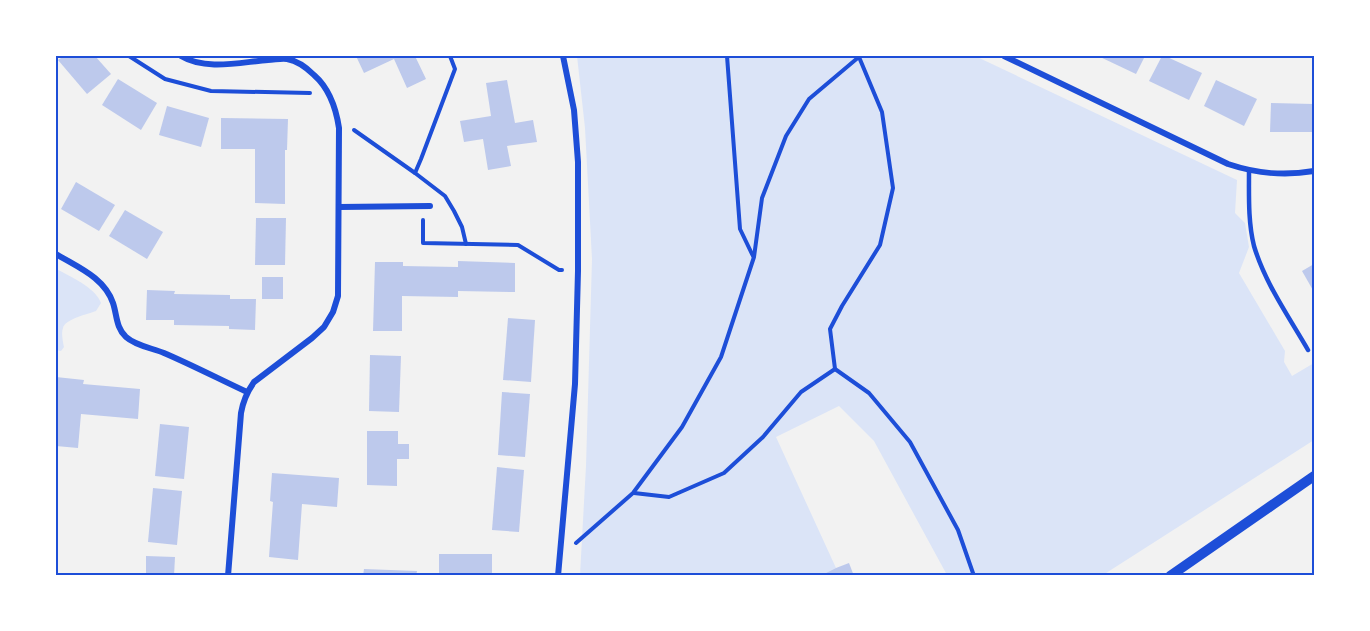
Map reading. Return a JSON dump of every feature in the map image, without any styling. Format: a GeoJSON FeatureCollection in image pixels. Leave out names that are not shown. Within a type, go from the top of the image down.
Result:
{"type":"FeatureCollection","features":[{"type":"Feature","properties":{"kind":"street"},"geometry":{"type":"LineString","coordinates":[[181,56],[199,63],[286,59],[304,65],[329,93],[336,110],[339,128],[338,296],[333,312],[324,327],[254,382],[243,402],[228,576]]}},
{"type":"Feature","properties":{"kind":"street"},"geometry":{"type":"LineString","coordinates":[[558,576],[575,384],[578,271],[578,162],[574,110],[563,56]]}},
{"type":"Feature","properties":{"kind":"street"},"geometry":{"type":"LineString","coordinates":[[1004,56],[1228,164],[1249,171],[1286,174],[1314,171]]}},
{"type":"Feature","properties":{"kind":"street"},"geometry":{"type":"LineString","coordinates":[[339,207],[430,206]]}},
{"type":"Feature","properties":{"kind":"street"},"geometry":{"type":"LineString","coordinates":[[56,254],[95,278],[107,289],[117,322],[124,336],[247,392]]}},
{"type":"Feature","properties":{"kind":"street"},"geometry":{"type":"LineString","coordinates":[[1170,576],[1314,476]]}},
{"type":"Feature","properties":{"kind":"lane"},"geometry":{"type":"LineString","coordinates":[[1249,171],[1250,222],[1254,246],[1266,276],[1308,350]]}},
{"type":"Feature","properties":{"kind":"path"},"geometry":{"type":"LineString","coordinates":[[129,56],[165,79],[210,91],[329,93]]}},
{"type":"Feature","properties":{"kind":"path"},"geometry":{"type":"LineString","coordinates":[[415,173],[455,69],[450,56]]}},
{"type":"Feature","properties":{"kind":"path"},"geometry":{"type":"LineString","coordinates":[[727,56],[740,229],[754,256]]}},
{"type":"Feature","properties":{"kind":"path"},"geometry":{"type":"LineString","coordinates":[[560,557],[633,493],[682,427],[721,357],[754,256],[762,198],[786,136],[809,99],[860,56],[882,112],[893,188],[880,245],[830,329],[835,369],[869,393],[910,442],[958,530],[974,576]]}},
{"type":"Feature","properties":{"kind":"path"},"geometry":{"type":"LineString","coordinates":[[339,128],[351,128],[445,196],[462,227],[466,244]]}},
{"type":"Feature","properties":{"kind":"path"},"geometry":{"type":"LineString","coordinates":[[423,206],[423,243],[518,245],[559,270],[578,271]]}},
{"type":"Feature","properties":{"kind":"path"},"geometry":{"type":"LineString","coordinates":[[633,493],[669,497],[724,474],[762,437],[801,392],[835,369]]}},
{"type":"Feature","properties":{"kind":"shaded area"},"geometry":{"type":"Polygon","coordinates":[[[577,56],[975,56],[1237,180],[1235,213],[1245,223],[1249,247],[1239,273],[1285,351],[1284,362],[1292,376],[1314,363],[1314,440],[1103,575],[947,575],[874,441],[839,406],[776,437],[836,568],[820,576],[580,575],[586,466],[592,259],[585,128],[577,56]]]}},
{"type":"Feature","properties":{"kind":"shaded area"},"geometry":{"type":"Polygon","coordinates":[[[56,269],[88,287],[101,303],[96,311],[72,319],[65,325],[62,332],[64,347],[61,351],[56,350],[56,269]]]}},
{"type":"Feature","properties":{"kind":"building"},"geometry":{"type":"Polygon","coordinates":[[[64,56],[95,56],[111,74],[87,94],[58,60],[64,56]]]}},
{"type":"Feature","properties":{"kind":"building"},"geometry":{"type":"Polygon","coordinates":[[[356,56],[415,56],[426,79],[407,88],[394,59],[364,73],[356,56]]]}},
{"type":"Feature","properties":{"kind":"building"},"geometry":{"type":"Polygon","coordinates":[[[1098,56],[1145,56],[1136,74],[1098,56]]]}},
{"type":"Feature","properties":{"kind":"building"},"geometry":{"type":"Polygon","coordinates":[[[1162,56],[1202,73],[1189,100],[1149,81],[1162,56]]]}},
{"type":"Feature","properties":{"kind":"building"},"geometry":{"type":"Polygon","coordinates":[[[118,79],[157,103],[141,130],[102,105],[118,79]]]}},
{"type":"Feature","properties":{"kind":"building"},"geometry":{"type":"Polygon","coordinates":[[[507,80],[515,123],[533,120],[537,142],[507,146],[511,166],[488,170],[483,139],[464,142],[460,121],[491,116],[486,83],[507,80]]]}},
{"type":"Feature","properties":{"kind":"building"},"geometry":{"type":"Polygon","coordinates":[[[1216,80],[1257,99],[1244,126],[1204,106],[1216,80]]]}},
{"type":"Feature","properties":{"kind":"building"},"geometry":{"type":"Polygon","coordinates":[[[1271,103],[1314,104],[1314,132],[1270,132],[1271,103]]]}},
{"type":"Feature","properties":{"kind":"building"},"geometry":{"type":"Polygon","coordinates":[[[167,106],[209,118],[201,147],[159,135],[167,106]]]}},
{"type":"Feature","properties":{"kind":"building"},"geometry":{"type":"Polygon","coordinates":[[[221,118],[288,119],[287,150],[285,150],[285,204],[255,203],[255,149],[221,149],[221,118]]]}},
{"type":"Feature","properties":{"kind":"building"},"geometry":{"type":"Polygon","coordinates":[[[76,182],[115,205],[99,231],[61,209],[76,182]]]}},
{"type":"Feature","properties":{"kind":"building"},"geometry":{"type":"Polygon","coordinates":[[[125,210],[163,232],[147,259],[109,236],[125,210]]]}},
{"type":"Feature","properties":{"kind":"building"},"geometry":{"type":"Polygon","coordinates":[[[256,218],[286,218],[285,265],[255,265],[256,218]]]}},
{"type":"Feature","properties":{"kind":"building"},"geometry":{"type":"Polygon","coordinates":[[[458,261],[515,263],[515,292],[458,291],[458,297],[402,296],[402,331],[373,331],[375,262],[403,262],[403,266],[458,267],[458,261]]]}},
{"type":"Feature","properties":{"kind":"building"},"geometry":{"type":"Polygon","coordinates":[[[1314,264],[1314,292],[1302,271],[1314,264]]]}},
{"type":"Feature","properties":{"kind":"building"},"geometry":{"type":"Polygon","coordinates":[[[262,277],[283,277],[283,299],[262,299],[262,277]]]}},
{"type":"Feature","properties":{"kind":"building"},"geometry":{"type":"Polygon","coordinates":[[[147,290],[175,291],[174,294],[230,295],[230,299],[256,299],[255,330],[229,329],[229,326],[174,325],[174,320],[146,320],[147,290]]]}},
{"type":"Feature","properties":{"kind":"building"},"geometry":{"type":"Polygon","coordinates":[[[508,318],[535,320],[531,382],[503,380],[508,318]]]}},
{"type":"Feature","properties":{"kind":"building"},"geometry":{"type":"Polygon","coordinates":[[[370,355],[401,356],[399,412],[369,411],[370,355]]]}},
{"type":"Feature","properties":{"kind":"building"},"geometry":{"type":"Polygon","coordinates":[[[56,377],[84,380],[83,384],[140,389],[138,419],[81,414],[78,448],[56,446],[56,377]]]}},
{"type":"Feature","properties":{"kind":"building"},"geometry":{"type":"Polygon","coordinates":[[[502,392],[530,394],[525,457],[498,455],[502,392]]]}},
{"type":"Feature","properties":{"kind":"building"},"geometry":{"type":"Polygon","coordinates":[[[160,424],[189,427],[184,479],[155,476],[160,424]]]}},
{"type":"Feature","properties":{"kind":"building"},"geometry":{"type":"Polygon","coordinates":[[[367,431],[398,431],[398,444],[409,444],[409,459],[397,459],[397,486],[367,485],[367,431]]]}},
{"type":"Feature","properties":{"kind":"building"},"geometry":{"type":"Polygon","coordinates":[[[497,467],[524,470],[519,532],[492,530],[497,467]]]}},
{"type":"Feature","properties":{"kind":"building"},"geometry":{"type":"Polygon","coordinates":[[[272,473],[339,478],[337,507],[302,504],[298,560],[269,557],[273,502],[270,501],[272,473]]]}},
{"type":"Feature","properties":{"kind":"building"},"geometry":{"type":"Polygon","coordinates":[[[153,488],[182,491],[177,545],[148,542],[153,488]]]}},
{"type":"Feature","properties":{"kind":"building"},"geometry":{"type":"Polygon","coordinates":[[[439,554],[492,554],[492,576],[439,576],[439,554]]]}},
{"type":"Feature","properties":{"kind":"building"},"geometry":{"type":"Polygon","coordinates":[[[146,556],[175,557],[174,576],[146,576],[146,556]]]}},
{"type":"Feature","properties":{"kind":"building"},"geometry":{"type":"Polygon","coordinates":[[[849,563],[854,576],[820,576],[836,568],[849,563]]]}},
{"type":"Feature","properties":{"kind":"building"},"geometry":{"type":"Polygon","coordinates":[[[364,569],[417,571],[416,576],[363,576],[364,569]]]}}]}
